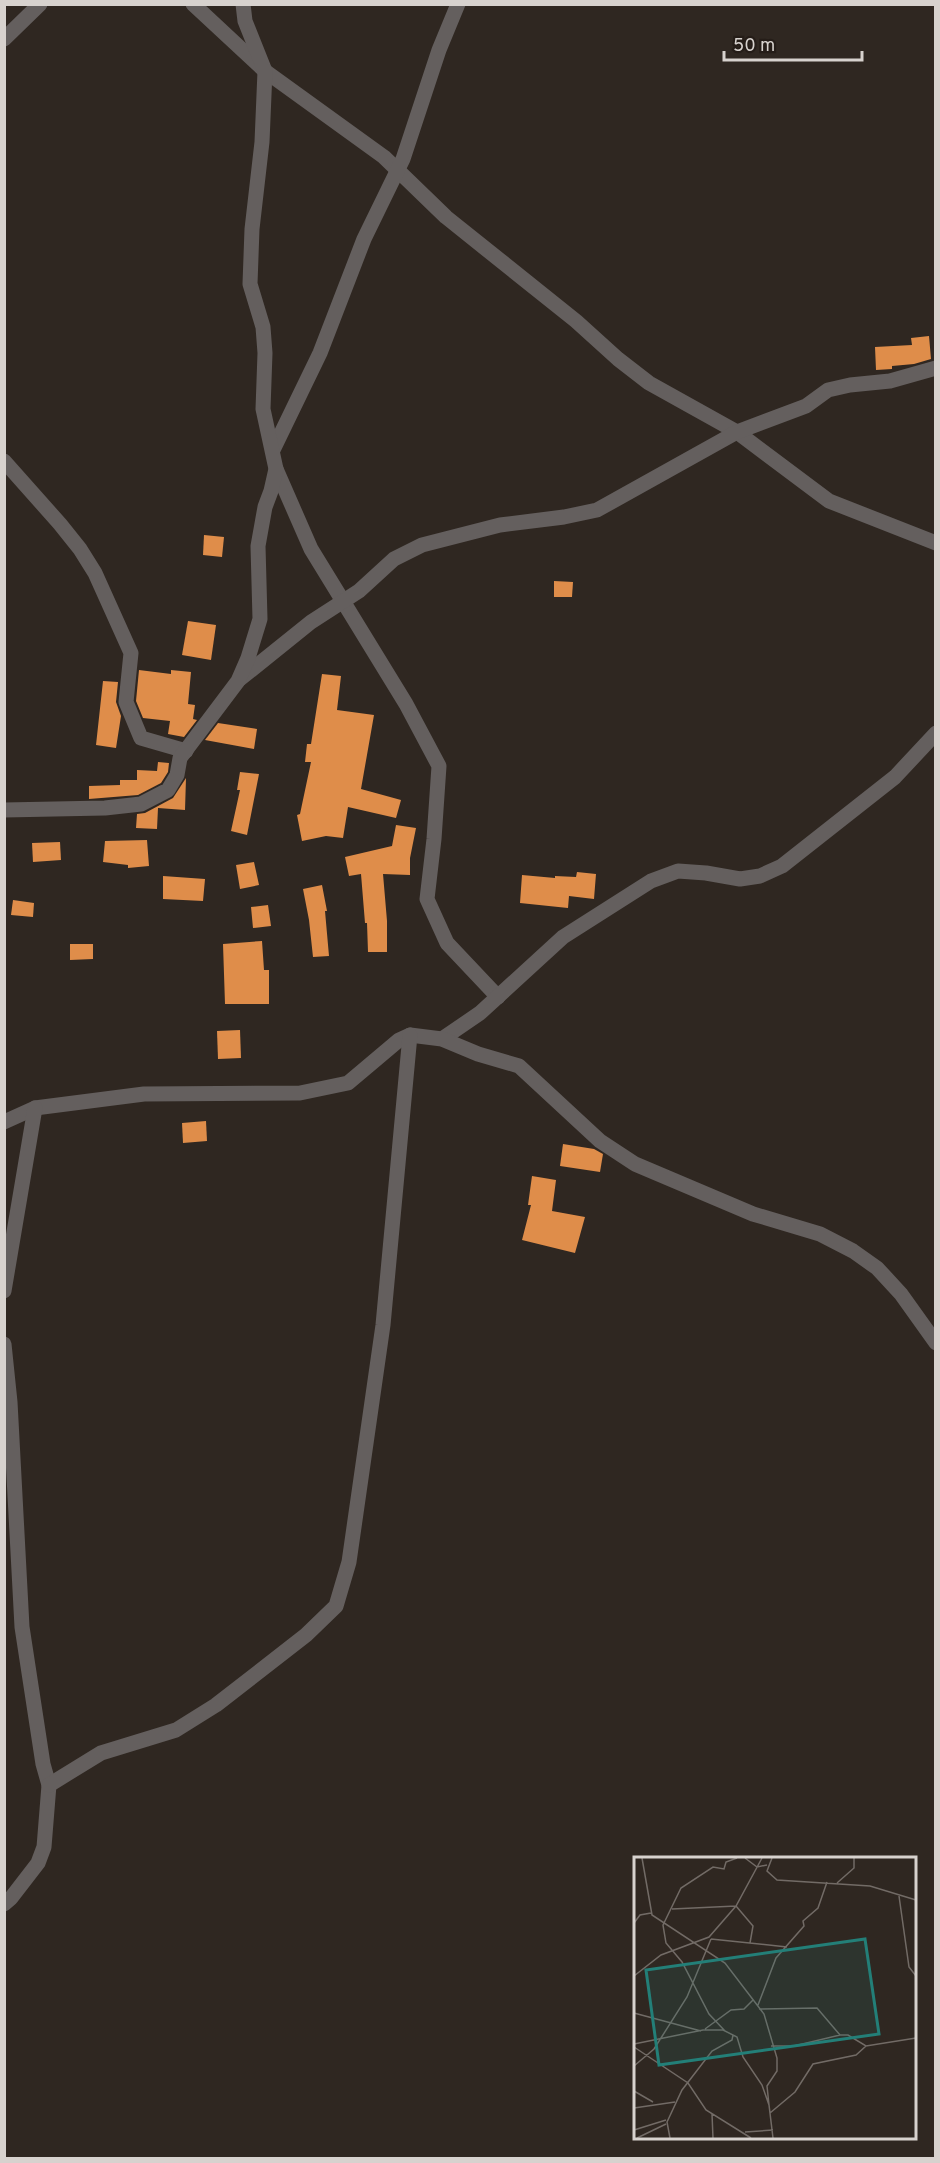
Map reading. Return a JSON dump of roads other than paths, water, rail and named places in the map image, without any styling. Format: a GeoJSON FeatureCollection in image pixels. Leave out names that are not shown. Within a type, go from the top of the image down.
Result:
{"type":"FeatureCollection","features":[{"type":"Feature","properties":{"kind":"street"},"geometry":{"type":"LineString","coordinates":[[4,39],[40,4]]}},
{"type":"Feature","properties":{"kind":"street"},"geometry":{"type":"LineString","coordinates":[[193,4],[265,71],[384,157],[446,217],[649,383],[737,432],[829,501],[936,543]]}},
{"type":"Feature","properties":{"kind":"street"},"geometry":{"type":"LineString","coordinates":[[243,4],[245,21],[265,71],[262,142],[252,230],[250,284],[263,327],[265,353],[263,409],[276,469],[311,549],[406,705],[439,766],[427,899],[447,943],[498,997]]}},
{"type":"Feature","properties":{"kind":"street"},"geometry":{"type":"LineString","coordinates":[[273,450],[320,353],[364,239],[403,159],[439,50],[458,4]]}},
{"type":"Feature","properties":{"kind":"street"},"geometry":{"type":"LineString","coordinates":[[237,681],[311,622],[359,591],[394,559],[422,545],[500,525],[564,517],[597,510],[737,432],[806,406],[828,390],[890,381],[936,368]]}},
{"type":"Feature","properties":{"kind":"street"},"geometry":{"type":"LineString","coordinates":[[4,460],[80,549],[94,573],[131,653],[126,702],[141,738],[186,751]]}},
{"type":"Feature","properties":{"kind":"street"},"geometry":{"type":"LineString","coordinates":[[4,810],[105,808],[141,804],[168,790],[177,775],[180,758],[237,681],[248,658],[260,619],[258,546],[265,507],[276,469]]}},
{"type":"Feature","properties":{"kind":"street"},"geometry":{"type":"LineString","coordinates":[[442,1039],[480,1013],[563,937],[651,881],[678,871],[740,879],[760,876],[782,866],[895,777],[936,733]]}},
{"type":"Feature","properties":{"kind":"street"},"geometry":{"type":"LineString","coordinates":[[49,1785],[101,1753],[176,1730],[216,1705],[306,1635],[336,1606],[349,1562],[383,1324],[410,1035]]}},
{"type":"Feature","properties":{"kind":"street"},"geometry":{"type":"LineString","coordinates":[[4,1122],[35,1108],[144,1095],[300,1093],[348,1083],[399,1040],[410,1035],[442,1039],[478,1054],[519,1066],[600,1141],[635,1164],[753,1215],[820,1234],[853,1251],[877,1269],[901,1294],[936,1343]]}},
{"type":"Feature","properties":{"kind":"street"},"geometry":{"type":"LineString","coordinates":[[4,1290],[35,1108]]}},
{"type":"Feature","properties":{"kind":"street"},"geometry":{"type":"LineString","coordinates":[[4,1344],[10,1402],[22,1627],[43,1764],[49,1785],[44,1847],[38,1863],[4,1904]]}}]}
